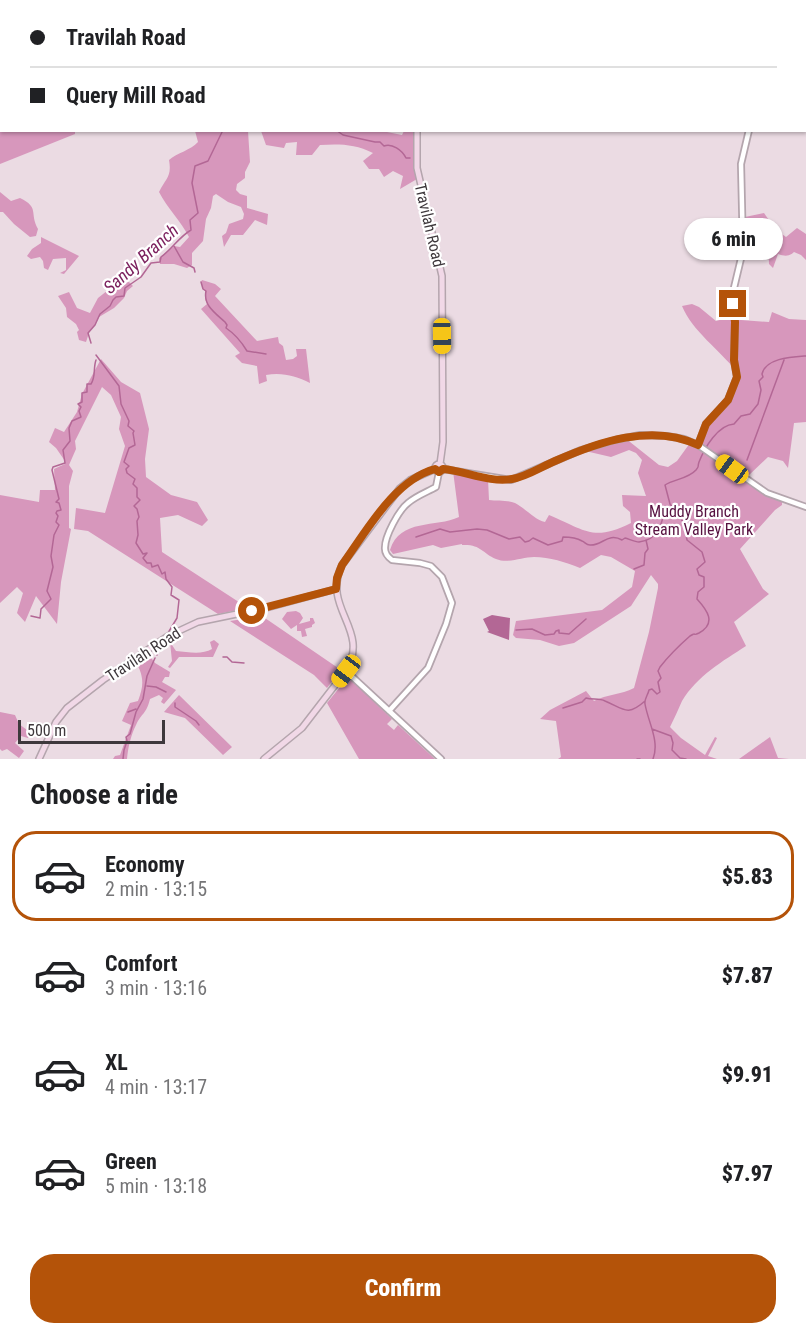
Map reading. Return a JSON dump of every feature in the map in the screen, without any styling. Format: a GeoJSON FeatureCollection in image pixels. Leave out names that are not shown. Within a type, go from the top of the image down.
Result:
{"type":"FeatureCollection","features":[{"type":"Feature","properties":{"kind":"main road","name":"Travilah Road"},"geometry":{"type":"LineString","coordinates":[[417,132],[417,168],[442,276],[443,442],[439,468]]}},
{"type":"Feature","properties":{"kind":"main road"},"geometry":{"type":"LineString","coordinates":[[264,759],[302,728],[352,661],[354,640],[339,604],[336,589],[342,565],[395,494],[410,480],[439,468]]}},
{"type":"Feature","properties":{"kind":"main road","name":"Travilah Road"},"geometry":{"type":"LineString","coordinates":[[39,759],[56,722],[67,708],[103,680],[165,638],[198,621],[266,608],[336,589]]}},
{"type":"Feature","properties":{"kind":"street"},"geometry":{"type":"LineString","coordinates":[[698,445],[706,424],[731,395],[737,377],[734,363],[733,292],[743,250],[741,164],[749,132]]}},
{"type":"Feature","properties":{"kind":"street"},"geometry":{"type":"LineString","coordinates":[[389,711],[429,667],[452,603],[442,577],[434,568],[426,564],[392,560],[386,554],[385,548],[393,524],[402,508],[411,500],[436,487],[439,468],[511,480],[585,448],[633,436],[667,436],[684,439],[698,445],[760,489],[806,507]]}},
{"type":"Feature","properties":{"kind":"street"},"geometry":{"type":"LineString","coordinates":[[346,671],[441,759]]}},
{"type":"Feature","properties":{"kind":"green space"},"geometry":{"type":"Polygon","coordinates":[[[0,132],[75,132],[75,134],[0,164],[0,132]]]}},
{"type":"Feature","properties":{"kind":"green space"},"geometry":{"type":"Polygon","coordinates":[[[195,132],[248,132],[250,162],[245,178],[237,184],[236,190],[247,196],[247,208],[268,214],[267,225],[255,220],[243,235],[231,235],[224,247],[222,236],[226,233],[229,224],[243,219],[244,214],[241,207],[216,194],[213,196],[206,219],[203,241],[192,253],[192,265],[187,268],[174,264],[160,264],[159,258],[174,246],[180,247],[189,237],[159,192],[169,174],[169,160],[198,142],[195,132]]]}},
{"type":"Feature","properties":{"kind":"green space"},"geometry":{"type":"Polygon","coordinates":[[[261,132],[387,132],[402,135],[404,132],[417,132],[417,179],[400,189],[403,176],[393,171],[384,177],[379,169],[369,169],[363,161],[373,153],[347,145],[320,145],[312,155],[296,155],[297,142],[286,143],[284,148],[266,145],[261,132]]]}},
{"type":"Feature","properties":{"kind":"green space"},"geometry":{"type":"Polygon","coordinates":[[[0,192],[11,201],[20,198],[30,205],[38,229],[36,236],[30,237],[3,212],[0,212],[0,192]]]}},
{"type":"Feature","properties":{"kind":"green space"},"geometry":{"type":"Polygon","coordinates":[[[742,210],[745,217],[764,213],[775,229],[786,237],[797,228],[806,234],[806,260],[794,252],[786,256],[778,254],[773,268],[769,264],[768,240],[743,239],[742,210]]]}},
{"type":"Feature","properties":{"kind":"green space"},"geometry":{"type":"Polygon","coordinates":[[[41,237],[79,256],[64,274],[60,273],[66,270],[66,258],[53,259],[48,270],[44,268],[40,257],[31,259],[27,256],[41,243],[41,237]]]}},
{"type":"Feature","properties":{"kind":"green space"},"geometry":{"type":"Polygon","coordinates":[[[115,276],[123,276],[133,286],[114,308],[99,317],[90,330],[86,342],[79,340],[77,332],[79,330],[76,324],[67,317],[66,308],[58,296],[69,292],[77,308],[90,313],[98,298],[117,283],[115,276]]]}},
{"type":"Feature","properties":{"kind":"green space"},"geometry":{"type":"Polygon","coordinates":[[[202,280],[215,284],[221,289],[215,296],[257,341],[278,337],[286,360],[297,356],[296,349],[306,349],[310,383],[278,374],[266,375],[267,381],[259,384],[257,366],[242,363],[235,356],[240,353],[201,309],[207,304],[202,280]]]}},
{"type":"Feature","properties":{"kind":"green space","name":"Muddy Branch Stream Valley Park"},"geometry":{"type":"Polygon","coordinates":[[[692,304],[716,321],[734,316],[733,304],[741,320],[769,322],[772,312],[789,319],[806,320],[806,422],[794,423],[788,468],[783,461],[768,457],[748,476],[700,445],[707,426],[724,407],[737,372],[692,324],[682,306],[692,304]]]}},
{"type":"Feature","properties":{"kind":"green space"},"geometry":{"type":"Polygon","coordinates":[[[101,359],[121,382],[140,393],[149,429],[145,459],[146,477],[171,495],[197,502],[208,520],[202,526],[178,515],[160,518],[162,552],[248,608],[218,614],[88,531],[74,529],[76,508],[105,513],[125,446],[119,429],[121,417],[111,395],[102,387],[75,441],[76,449],[69,465],[73,471],[69,486],[69,528],[71,529],[61,582],[57,624],[36,596],[25,622],[17,613],[23,593],[17,587],[0,603],[0,495],[39,502],[40,490],[55,490],[54,469],[65,464],[65,461],[49,442],[55,428],[64,432],[77,412],[82,394],[101,359]]]}},
{"type":"Feature","properties":{"kind":"green space","name":"Muddy Branch Stream Valley Park"},"geometry":{"type":"Polygon","coordinates":[[[625,438],[659,465],[668,467],[677,461],[690,443],[782,502],[782,505],[740,549],[763,589],[769,594],[734,622],[746,646],[695,684],[682,701],[670,727],[705,755],[715,737],[717,738],[708,756],[717,759],[558,759],[561,757],[556,721],[540,719],[550,710],[586,691],[594,701],[634,688],[658,588],[658,584],[651,575],[631,606],[574,643],[559,646],[540,640],[516,638],[513,635],[516,621],[602,610],[632,587],[635,571],[611,557],[601,555],[580,568],[540,557],[510,561],[496,559],[477,547],[462,544],[441,548],[433,545],[393,554],[390,550],[395,540],[410,528],[459,517],[453,471],[488,479],[489,500],[515,503],[545,522],[549,515],[589,532],[598,533],[618,529],[631,523],[630,512],[623,506],[622,495],[646,496],[638,473],[642,460],[636,453],[629,450],[611,457],[581,450],[625,438]]]}},
{"type":"Feature","properties":{"kind":"green space"},"geometry":{"type":"Polygon","coordinates":[[[296,611],[303,618],[299,624],[313,618],[315,623],[312,627],[305,629],[307,636],[302,637],[301,631],[297,631],[297,625],[291,629],[282,619],[287,612],[296,611]]]}},
{"type":"Feature","properties":{"kind":"green space"},"geometry":{"type":"Polygon","coordinates":[[[262,616],[341,670],[327,688],[314,675],[230,621],[262,616]]]}},
{"type":"Feature","properties":{"kind":"green space"},"geometry":{"type":"Polygon","coordinates":[[[214,640],[219,644],[213,657],[179,657],[170,668],[168,667],[172,661],[170,642],[176,651],[199,653],[212,649],[210,642],[214,640]]]}},
{"type":"Feature","properties":{"kind":"green space"},"geometry":{"type":"Polygon","coordinates":[[[149,655],[155,663],[170,672],[169,677],[165,677],[162,682],[176,690],[164,704],[161,702],[163,698],[159,695],[150,699],[133,733],[127,759],[113,759],[120,755],[131,725],[122,721],[130,703],[138,701],[141,690],[142,677],[136,662],[149,655]]]}},
{"type":"Feature","properties":{"kind":"green space"},"geometry":{"type":"Polygon","coordinates":[[[348,677],[392,719],[387,724],[394,730],[398,725],[435,759],[359,759],[327,703],[348,677]]]}},
{"type":"Feature","properties":{"kind":"green space"},"geometry":{"type":"Polygon","coordinates":[[[179,695],[232,747],[223,755],[185,718],[164,712],[179,695]]]}},
{"type":"Feature","properties":{"kind":"green space"},"geometry":{"type":"Polygon","coordinates":[[[0,712],[15,715],[19,724],[31,733],[28,738],[21,736],[15,743],[24,751],[19,758],[7,749],[2,751],[0,749],[0,712]]]}},
{"type":"Feature","properties":{"kind":"green space"},"geometry":{"type":"Polygon","coordinates":[[[770,737],[778,758],[789,759],[739,759],[770,737]]]}},
{"type":"Feature","properties":{"kind":"shaded area"},"geometry":{"type":"Polygon","coordinates":[[[492,615],[510,618],[509,640],[487,632],[489,631],[483,619],[492,615]]]}},
{"type":"Feature","properties":{"kind":"waterway","name":"Sandy Branch"},"geometry":{"type":"LineString","coordinates":[[91,343],[88,333],[100,314],[116,297],[124,296],[125,288],[141,277],[151,263],[160,262],[161,257],[191,230],[190,220],[198,213],[192,183],[195,166],[208,161],[222,132]]}},
{"type":"Feature","properties":{"kind":"waterway"},"geometry":{"type":"LineString","coordinates":[[339,132],[343,135],[380,142],[384,146],[393,146],[406,158],[410,158]]}},
{"type":"Feature","properties":{"kind":"waterway"},"geometry":{"type":"LineString","coordinates":[[174,246],[183,262],[194,268],[195,272]]}},
{"type":"Feature","properties":{"kind":"waterway"},"geometry":{"type":"LineString","coordinates":[[201,282],[206,291],[208,305],[225,322],[226,328],[238,338],[247,351],[266,354]]}},
{"type":"Feature","properties":{"kind":"waterway","name":"Sandy Branch"},"geometry":{"type":"LineString","coordinates":[[96,355],[119,386],[121,404],[129,421],[128,426],[134,431],[135,445],[129,448],[124,462],[129,466],[126,469],[127,473],[135,479],[133,484],[137,488],[137,497],[140,500],[134,506],[139,517],[136,543],[143,554],[147,553],[143,558],[147,563],[151,563],[152,567],[158,565],[162,574],[165,572],[166,579],[172,587],[171,595],[179,600],[177,618],[168,633]]}},
{"type":"Feature","properties":{"kind":"waterway"},"geometry":{"type":"LineString","coordinates":[[653,759],[655,745],[645,702],[649,690],[652,689],[657,694],[660,692],[658,682],[661,678],[658,671],[660,667],[690,636],[704,629],[709,621],[707,612],[697,599],[698,592],[704,587],[704,577],[699,575],[697,569],[705,562],[702,552],[687,540],[684,523],[670,504],[665,485],[693,473],[708,444],[717,433],[728,425],[734,424],[741,416],[750,414],[758,404],[761,390],[759,381],[768,365],[780,359],[806,356]]}},
{"type":"Feature","properties":{"kind":"waterway"},"geometry":{"type":"LineString","coordinates":[[31,616],[40,618],[41,609],[51,599],[47,591],[53,567],[51,556],[54,535],[59,525],[56,522],[58,516],[56,513],[61,510],[59,503],[56,502],[59,499],[52,470],[53,467],[65,463],[63,450],[70,441],[69,428],[72,421],[81,417],[79,411],[81,407],[78,404],[82,402],[82,393],[87,392],[87,384],[93,381],[96,360]]}},
{"type":"Feature","properties":{"kind":"waterway"},"geometry":{"type":"LineString","coordinates":[[747,460],[784,360]]}},
{"type":"Feature","properties":{"kind":"waterway"},"geometry":{"type":"LineString","coordinates":[[416,537],[440,529],[450,532],[477,529],[487,530],[509,539],[520,537],[525,542],[533,538],[548,545],[562,541],[563,537],[578,539],[587,545],[598,544],[609,538],[622,540],[625,538],[639,542],[655,535],[665,510],[672,508]]}},
{"type":"Feature","properties":{"kind":"waterway"},"geometry":{"type":"LineString","coordinates":[[634,569],[644,565],[645,553],[648,549],[646,540]]}},
{"type":"Feature","properties":{"kind":"waterway"},"geometry":{"type":"LineString","coordinates":[[516,630],[532,629],[545,635],[554,634],[559,630],[559,633],[569,634],[586,619]]}},
{"type":"Feature","properties":{"kind":"waterway","name":"Sandy Branch"},"geometry":{"type":"LineString","coordinates":[[157,655],[156,652],[160,650],[158,648],[163,643]]}},
{"type":"Feature","properties":{"kind":"waterway"},"geometry":{"type":"LineString","coordinates":[[223,657],[227,657],[232,662],[244,663]]}},
{"type":"Feature","properties":{"kind":"waterway","name":"Sandy Branch"},"geometry":{"type":"LineString","coordinates":[[123,759],[126,737],[130,734],[136,712],[143,699],[147,676],[155,658]]}},
{"type":"Feature","properties":{"kind":"waterway"},"geometry":{"type":"LineString","coordinates":[[147,686],[166,692]]}},
{"type":"Feature","properties":{"kind":"waterway"},"geometry":{"type":"LineString","coordinates":[[563,708],[582,702],[586,698],[603,700],[625,710],[634,709],[645,701]]}},
{"type":"Feature","properties":{"kind":"waterway"},"geometry":{"type":"LineString","coordinates":[[175,703],[175,707],[199,725]]}},
{"type":"Feature","properties":{"kind":"waterway"},"geometry":{"type":"LineString","coordinates":[[128,712],[136,709]]}},
{"type":"Feature","properties":{"kind":"waterway"},"geometry":{"type":"LineString","coordinates":[[652,729],[671,736],[672,750],[680,758],[686,759]]}},
{"type":"Feature","properties":{"kind":"route"},"geometry":{"type":"LineString","coordinates":[[252,611],[336,589],[342,565],[395,494],[404,484],[428,471],[453,470],[511,480],[585,448],[633,436],[667,436],[684,439],[698,445],[706,424],[731,395],[737,377],[734,360],[733,304]]}}]}
